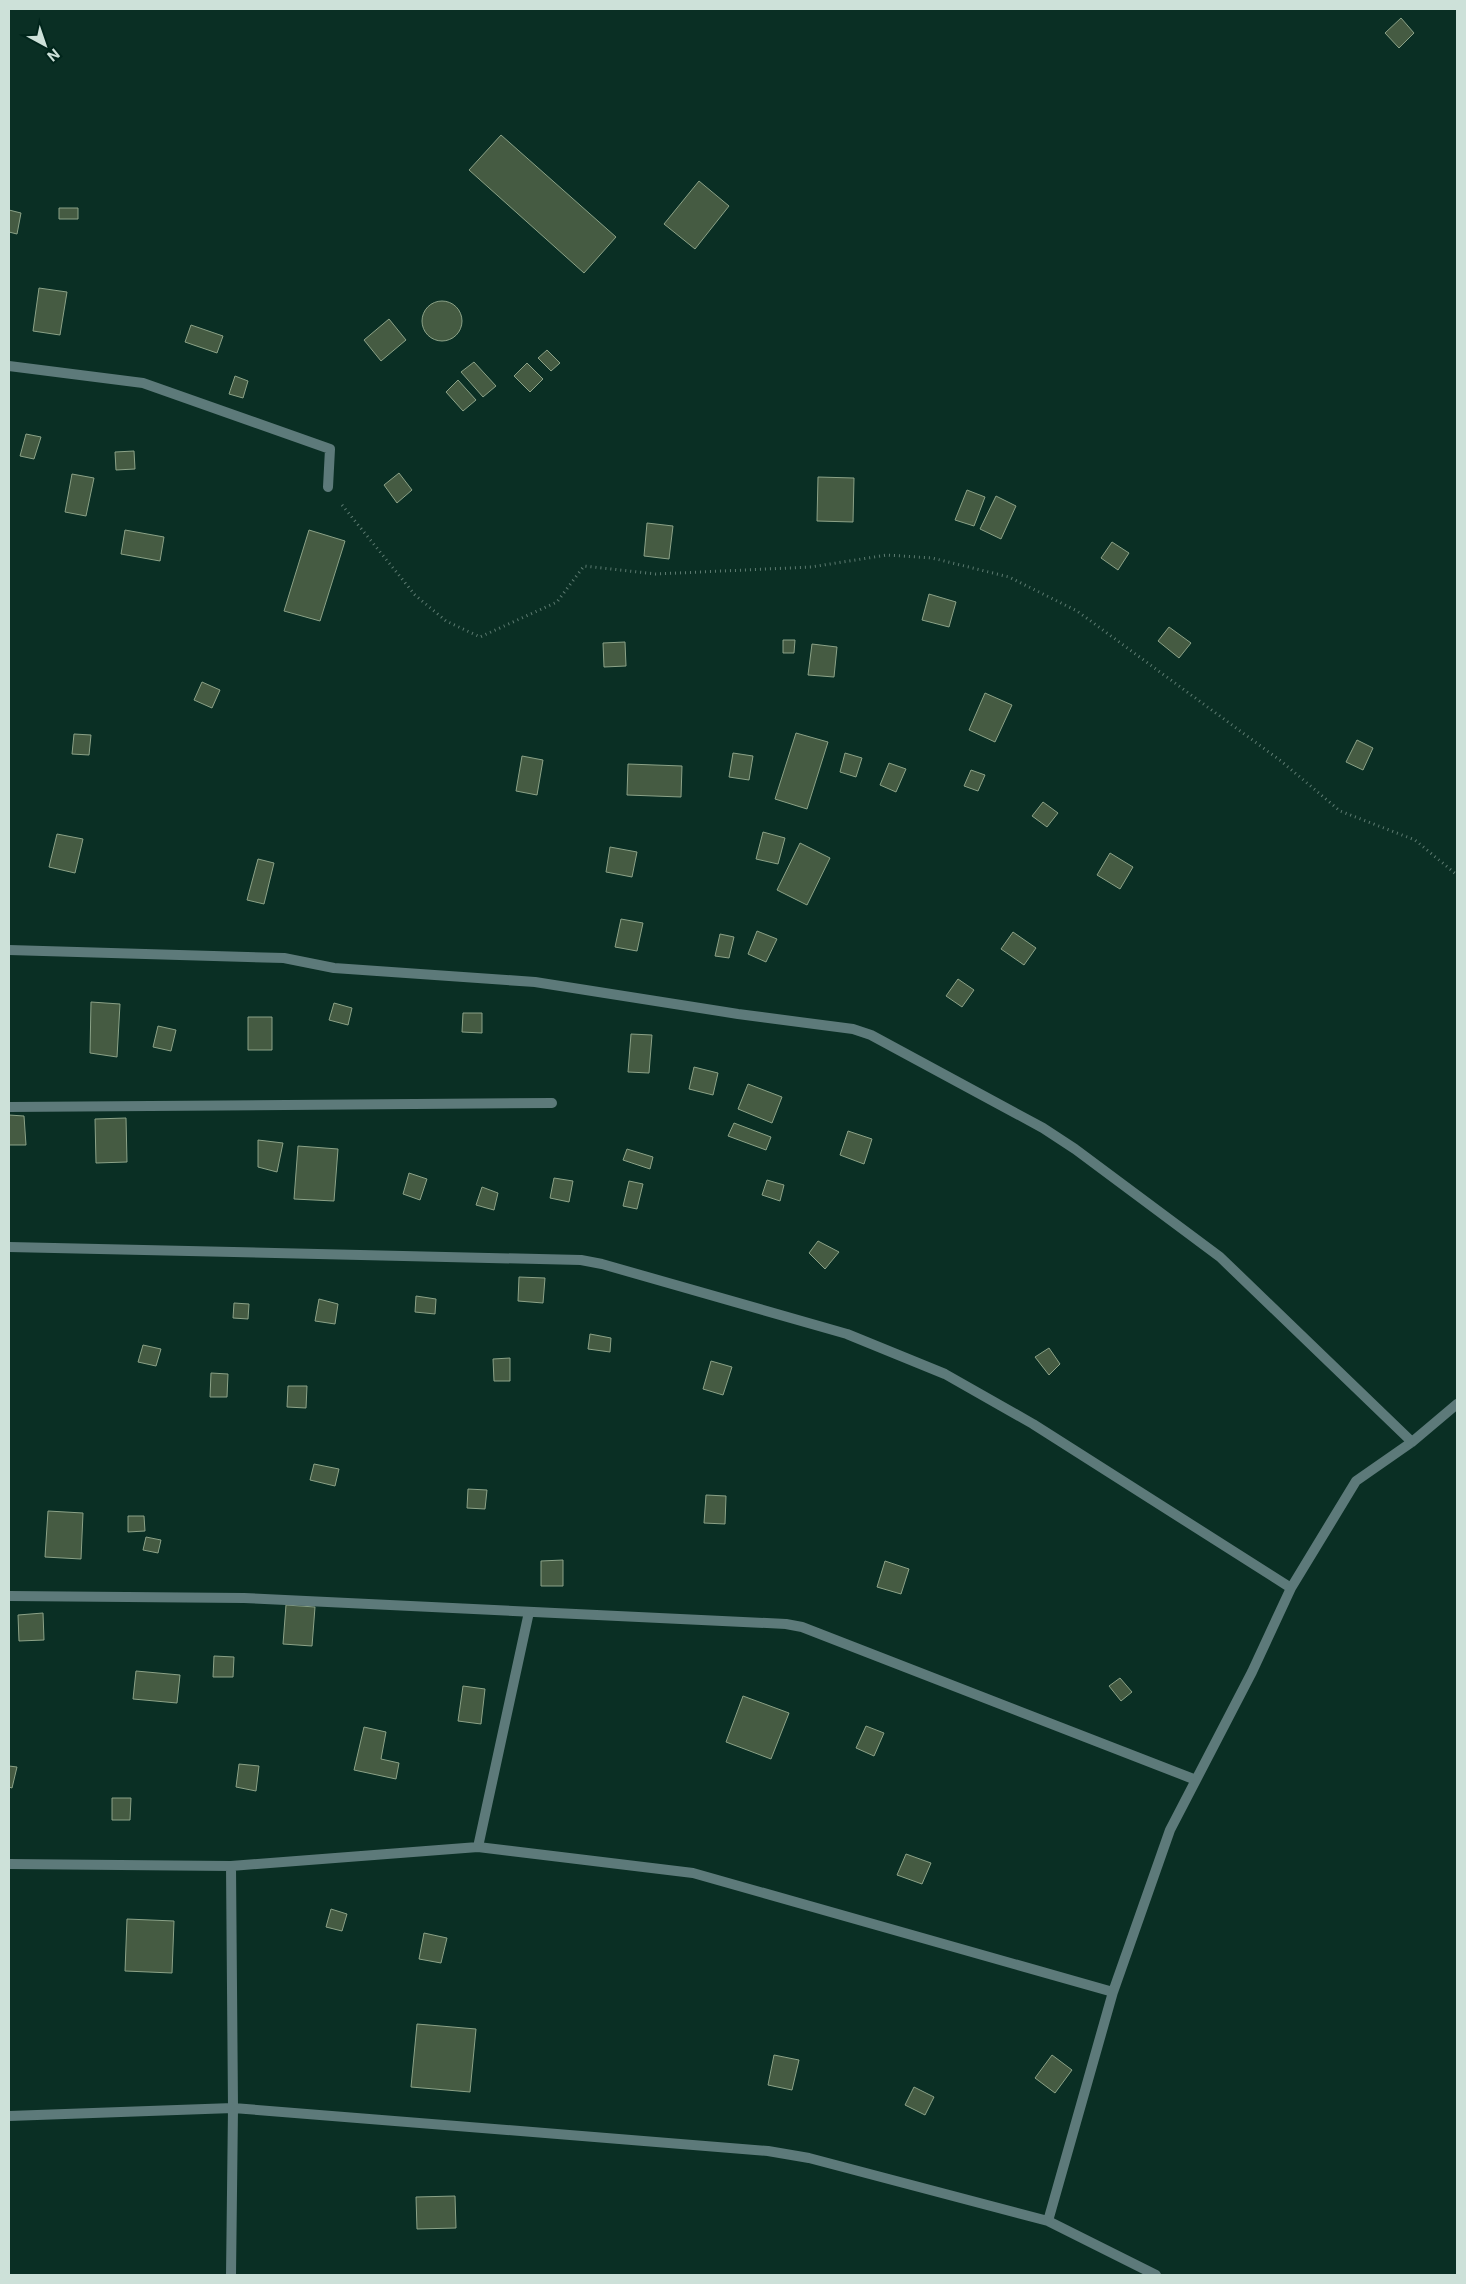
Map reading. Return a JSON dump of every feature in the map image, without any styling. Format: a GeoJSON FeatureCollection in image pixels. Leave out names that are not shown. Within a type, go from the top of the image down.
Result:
{"type":"FeatureCollection","features":[{"type":"Feature","properties":{"kind":"street"},"geometry":{"type":"LineString","coordinates":[[9,366],[143,383],[330,450],[328,487]]}},
{"type":"Feature","properties":{"kind":"street"},"geometry":{"type":"LineString","coordinates":[[9,950],[284,958],[334,968],[535,982],[738,1014],[853,1029],[871,1035],[1043,1128],[1075,1149],[1200,1241],[1220,1257],[1412,1442]]}},
{"type":"Feature","properties":{"kind":"street"},"geometry":{"type":"LineString","coordinates":[[9,1107],[552,1102]]}},
{"type":"Feature","properties":{"kind":"street"},"geometry":{"type":"LineString","coordinates":[[9,1247],[582,1260],[602,1264],[847,1334],[946,1374],[1032,1424],[1291,1588]]}},
{"type":"Feature","properties":{"kind":"street"},"geometry":{"type":"LineString","coordinates":[[1048,2222],[1113,1992],[1170,1830],[1252,1672],[1291,1588],[1356,1481],[1412,1442],[1457,1404]]}},
{"type":"Feature","properties":{"kind":"street"},"geometry":{"type":"LineString","coordinates":[[9,1596],[244,1598],[786,1624],[802,1627],[1196,1780]]}},
{"type":"Feature","properties":{"kind":"street"},"geometry":{"type":"LineString","coordinates":[[478,1846],[529,1612]]}},
{"type":"Feature","properties":{"kind":"street"},"geometry":{"type":"LineString","coordinates":[[9,1864],[231,1866],[478,1846],[693,1873],[1113,1992]]}},
{"type":"Feature","properties":{"kind":"street"},"geometry":{"type":"LineString","coordinates":[[231,1866],[233,2108],[231,2275]]}},
{"type":"Feature","properties":{"kind":"street"},"geometry":{"type":"LineString","coordinates":[[9,2116],[233,2108],[768,2151],[809,2158],[1048,2222],[1156,2275]]}},
{"type":"Feature","properties":{"kind":"path"},"geometry":{"type":"LineString","coordinates":[[328,487],[415,595],[446,621],[480,636],[558,602],[584,566],[656,574],[811,567],[887,555],[932,558],[1009,577],[1077,611],[1281,761],[1340,811],[1415,840],[1457,875]]}},
{"type":"Feature","properties":{"kind":"building"},"geometry":{"type":"Polygon","coordinates":[[[1401,18],[1414,33],[1399,48],[1385,33],[1401,18]]]}},
{"type":"Feature","properties":{"kind":"building"},"geometry":{"type":"Polygon","coordinates":[[[501,135],[616,237],[584,273],[469,170],[501,135]]]}},
{"type":"Feature","properties":{"kind":"building"},"geometry":{"type":"Polygon","coordinates":[[[699,181],[729,206],[695,249],[664,224],[699,181]]]}},
{"type":"Feature","properties":{"kind":"building"},"geometry":{"type":"Polygon","coordinates":[[[59,208],[78,208],[78,219],[59,219],[59,208]]]}},
{"type":"Feature","properties":{"kind":"building"},"geometry":{"type":"Polygon","coordinates":[[[9,210],[21,213],[17,234],[9,232],[9,210]]]}},
{"type":"Feature","properties":{"kind":"building"},"geometry":{"type":"Polygon","coordinates":[[[39,288],[67,292],[60,335],[33,331],[39,288]]]}},
{"type":"Feature","properties":{"kind":"building"},"geometry":{"type":"Polygon","coordinates":[[[442,301],[456,307],[462,321],[456,335],[442,341],[428,335],[422,321],[428,307],[442,301]]]}},
{"type":"Feature","properties":{"kind":"building"},"geometry":{"type":"Polygon","coordinates":[[[389,319],[406,340],[381,361],[364,340],[389,319]]]}},
{"type":"Feature","properties":{"kind":"building"},"geometry":{"type":"Polygon","coordinates":[[[191,325],[223,336],[217,353],[185,342],[191,325]]]}},
{"type":"Feature","properties":{"kind":"building"},"geometry":{"type":"Polygon","coordinates":[[[547,350],[560,363],[551,371],[538,358],[547,350]]]}},
{"type":"Feature","properties":{"kind":"building"},"geometry":{"type":"Polygon","coordinates":[[[474,362],[496,386],[483,397],[461,372],[474,362]]]}},
{"type":"Feature","properties":{"kind":"building"},"geometry":{"type":"Polygon","coordinates":[[[527,363],[543,379],[530,392],[514,376],[527,363]]]}},
{"type":"Feature","properties":{"kind":"building"},"geometry":{"type":"Polygon","coordinates":[[[235,376],[248,381],[243,398],[229,394],[235,376]]]}},
{"type":"Feature","properties":{"kind":"building"},"geometry":{"type":"Polygon","coordinates":[[[458,380],[476,400],[463,411],[446,392],[458,380]]]}},
{"type":"Feature","properties":{"kind":"building"},"geometry":{"type":"Polygon","coordinates":[[[26,434],[41,437],[34,459],[20,456],[26,434]]]}},
{"type":"Feature","properties":{"kind":"building"},"geometry":{"type":"Polygon","coordinates":[[[134,451],[135,469],[116,470],[115,452],[134,451]]]}},
{"type":"Feature","properties":{"kind":"building"},"geometry":{"type":"Polygon","coordinates":[[[399,473],[412,490],[397,503],[384,485],[399,473]]]}},
{"type":"Feature","properties":{"kind":"building"},"geometry":{"type":"Polygon","coordinates":[[[72,474],[94,478],[86,516],[65,512],[72,474]]]}},
{"type":"Feature","properties":{"kind":"building"},"geometry":{"type":"Polygon","coordinates":[[[818,477],[854,478],[853,522],[817,521],[818,477]]]}},
{"type":"Feature","properties":{"kind":"building"},"geometry":{"type":"Polygon","coordinates":[[[967,490],[985,497],[974,526],[955,520],[967,490]]]}},
{"type":"Feature","properties":{"kind":"building"},"geometry":{"type":"Polygon","coordinates":[[[996,496],[1016,506],[1001,539],[980,529],[996,496]]]}},
{"type":"Feature","properties":{"kind":"building"},"geometry":{"type":"Polygon","coordinates":[[[647,523],[673,526],[669,559],[644,556],[647,523]]]}},
{"type":"Feature","properties":{"kind":"building"},"geometry":{"type":"Polygon","coordinates":[[[125,530],[164,537],[160,561],[121,554],[125,530]]]}},
{"type":"Feature","properties":{"kind":"building"},"geometry":{"type":"Polygon","coordinates":[[[309,530],[345,541],[320,621],[284,611],[309,530]]]}},
{"type":"Feature","properties":{"kind":"building"},"geometry":{"type":"Polygon","coordinates":[[[1112,542],[1129,553],[1118,570],[1101,558],[1112,542]]]}},
{"type":"Feature","properties":{"kind":"building"},"geometry":{"type":"Polygon","coordinates":[[[929,594],[956,602],[949,627],[922,620],[929,594]]]}},
{"type":"Feature","properties":{"kind":"building"},"geometry":{"type":"Polygon","coordinates":[[[1169,627],[1191,643],[1179,658],[1158,641],[1169,627]]]}},
{"type":"Feature","properties":{"kind":"building"},"geometry":{"type":"Polygon","coordinates":[[[783,640],[795,640],[794,653],[783,653],[783,640]]]}},
{"type":"Feature","properties":{"kind":"building"},"geometry":{"type":"Polygon","coordinates":[[[625,642],[626,666],[604,667],[603,643],[625,642]]]}},
{"type":"Feature","properties":{"kind":"building"},"geometry":{"type":"Polygon","coordinates":[[[812,644],[837,647],[834,677],[808,675],[812,644]]]}},
{"type":"Feature","properties":{"kind":"building"},"geometry":{"type":"Polygon","coordinates":[[[202,682],[220,690],[212,708],[194,700],[202,682]]]}},
{"type":"Feature","properties":{"kind":"building"},"geometry":{"type":"Polygon","coordinates":[[[985,693],[1012,705],[995,742],[969,730],[985,693]]]}},
{"type":"Feature","properties":{"kind":"building"},"geometry":{"type":"Polygon","coordinates":[[[796,733],[828,742],[807,809],[775,799],[796,733]]]}},
{"type":"Feature","properties":{"kind":"building"},"geometry":{"type":"Polygon","coordinates":[[[74,734],[91,735],[89,755],[72,754],[74,734]]]}},
{"type":"Feature","properties":{"kind":"building"},"geometry":{"type":"Polygon","coordinates":[[[1357,740],[1373,748],[1363,770],[1346,762],[1357,740]]]}},
{"type":"Feature","properties":{"kind":"building"},"geometry":{"type":"Polygon","coordinates":[[[733,753],[753,756],[749,780],[729,777],[733,753]]]}},
{"type":"Feature","properties":{"kind":"building"},"geometry":{"type":"Polygon","coordinates":[[[845,753],[862,758],[856,777],[840,772],[845,753]]]}},
{"type":"Feature","properties":{"kind":"building"},"geometry":{"type":"Polygon","coordinates":[[[522,756],[543,760],[537,795],[516,791],[522,756]]]}},
{"type":"Feature","properties":{"kind":"building"},"geometry":{"type":"Polygon","coordinates":[[[889,763],[906,769],[896,792],[880,785],[889,763]]]}},
{"type":"Feature","properties":{"kind":"building"},"geometry":{"type":"Polygon","coordinates":[[[628,764],[682,766],[681,797],[627,795],[628,764]]]}},
{"type":"Feature","properties":{"kind":"building"},"geometry":{"type":"Polygon","coordinates":[[[971,770],[985,775],[978,791],[964,786],[971,770]]]}},
{"type":"Feature","properties":{"kind":"building"},"geometry":{"type":"Polygon","coordinates":[[[1043,802],[1058,813],[1047,827],[1032,816],[1043,802]]]}},
{"type":"Feature","properties":{"kind":"building"},"geometry":{"type":"Polygon","coordinates":[[[763,832],[785,838],[778,864],[756,859],[763,832]]]}},
{"type":"Feature","properties":{"kind":"building"},"geometry":{"type":"Polygon","coordinates":[[[57,834],[83,839],[75,873],[49,867],[57,834]]]}},
{"type":"Feature","properties":{"kind":"building"},"geometry":{"type":"Polygon","coordinates":[[[800,843],[830,858],[807,905],[777,890],[800,843]]]}},
{"type":"Feature","properties":{"kind":"building"},"geometry":{"type":"Polygon","coordinates":[[[610,847],[637,852],[632,877],[606,872],[610,847]]]}},
{"type":"Feature","properties":{"kind":"building"},"geometry":{"type":"Polygon","coordinates":[[[1110,853],[1133,867],[1120,889],[1097,875],[1110,853]]]}},
{"type":"Feature","properties":{"kind":"building"},"geometry":{"type":"Polygon","coordinates":[[[258,859],[274,863],[264,904],[247,900],[258,859]]]}},
{"type":"Feature","properties":{"kind":"building"},"geometry":{"type":"Polygon","coordinates":[[[621,919],[643,923],[637,951],[615,947],[621,919]]]}},
{"type":"Feature","properties":{"kind":"building"},"geometry":{"type":"Polygon","coordinates":[[[757,931],[777,939],[766,962],[748,954],[757,931]]]}},
{"type":"Feature","properties":{"kind":"building"},"geometry":{"type":"Polygon","coordinates":[[[1013,932],[1036,948],[1024,965],[1001,949],[1013,932]]]}},
{"type":"Feature","properties":{"kind":"building"},"geometry":{"type":"Polygon","coordinates":[[[720,934],[734,937],[729,958],[715,956],[720,934]]]}},
{"type":"Feature","properties":{"kind":"building"},"geometry":{"type":"Polygon","coordinates":[[[958,979],[974,990],[962,1007],[946,996],[958,979]]]}},
{"type":"Feature","properties":{"kind":"building"},"geometry":{"type":"Polygon","coordinates":[[[91,1002],[120,1004],[117,1057],[90,1053],[91,1002]]]}},
{"type":"Feature","properties":{"kind":"building"},"geometry":{"type":"Polygon","coordinates":[[[334,1003],[352,1008],[348,1025],[329,1020],[334,1003]]]}},
{"type":"Feature","properties":{"kind":"building"},"geometry":{"type":"Polygon","coordinates":[[[463,1013],[482,1013],[482,1033],[462,1032],[463,1013]]]}},
{"type":"Feature","properties":{"kind":"building"},"geometry":{"type":"Polygon","coordinates":[[[248,1017],[272,1017],[272,1050],[248,1050],[248,1017]]]}},
{"type":"Feature","properties":{"kind":"building"},"geometry":{"type":"Polygon","coordinates":[[[158,1026],[176,1030],[171,1051],[153,1047],[158,1026]]]}},
{"type":"Feature","properties":{"kind":"building"},"geometry":{"type":"Polygon","coordinates":[[[631,1034],[652,1035],[649,1073],[628,1072],[631,1034]]]}},
{"type":"Feature","properties":{"kind":"building"},"geometry":{"type":"Polygon","coordinates":[[[694,1067],[718,1073],[713,1095],[689,1089],[694,1067]]]}},
{"type":"Feature","properties":{"kind":"building"},"geometry":{"type":"Polygon","coordinates":[[[748,1084],[782,1097],[772,1123],[738,1109],[748,1084]]]}},
{"type":"Feature","properties":{"kind":"building"},"geometry":{"type":"Polygon","coordinates":[[[9,1115],[24,1116],[26,1145],[9,1145],[9,1115]]]}},
{"type":"Feature","properties":{"kind":"building"},"geometry":{"type":"Polygon","coordinates":[[[126,1118],[127,1162],[96,1163],[95,1119],[126,1118]]]}},
{"type":"Feature","properties":{"kind":"building"},"geometry":{"type":"Polygon","coordinates":[[[734,1123],[771,1137],[766,1150],[728,1136],[734,1123]]]}},
{"type":"Feature","properties":{"kind":"building"},"geometry":{"type":"Polygon","coordinates":[[[848,1131],[872,1139],[864,1164],[840,1155],[848,1131]]]}},
{"type":"Feature","properties":{"kind":"building"},"geometry":{"type":"Polygon","coordinates":[[[258,1140],[283,1143],[277,1172],[258,1167],[258,1140]]]}},
{"type":"Feature","properties":{"kind":"building"},"geometry":{"type":"Polygon","coordinates":[[[298,1146],[338,1149],[334,1201],[294,1199],[298,1146]]]}},
{"type":"Feature","properties":{"kind":"building"},"geometry":{"type":"Polygon","coordinates":[[[627,1149],[653,1157],[650,1169],[623,1160],[627,1149]]]}},
{"type":"Feature","properties":{"kind":"building"},"geometry":{"type":"Polygon","coordinates":[[[409,1173],[427,1179],[420,1200],[403,1194],[409,1173]]]}},
{"type":"Feature","properties":{"kind":"building"},"geometry":{"type":"Polygon","coordinates":[[[554,1178],[573,1181],[569,1202],[550,1198],[554,1178]]]}},
{"type":"Feature","properties":{"kind":"building"},"geometry":{"type":"Polygon","coordinates":[[[767,1180],[784,1185],[780,1201],[762,1195],[767,1180]]]}},
{"type":"Feature","properties":{"kind":"building"},"geometry":{"type":"Polygon","coordinates":[[[629,1181],[643,1184],[637,1209],[623,1206],[629,1181]]]}},
{"type":"Feature","properties":{"kind":"building"},"geometry":{"type":"Polygon","coordinates":[[[482,1187],[498,1193],[494,1210],[476,1205],[482,1187]]]}},
{"type":"Feature","properties":{"kind":"building"},"geometry":{"type":"Polygon","coordinates":[[[818,1241],[839,1252],[825,1269],[809,1253],[818,1241]]]}},
{"type":"Feature","properties":{"kind":"building"},"geometry":{"type":"Polygon","coordinates":[[[519,1277],[545,1278],[543,1303],[518,1301],[519,1277]]]}},
{"type":"Feature","properties":{"kind":"building"},"geometry":{"type":"Polygon","coordinates":[[[416,1296],[436,1299],[435,1314],[415,1312],[416,1296]]]}},
{"type":"Feature","properties":{"kind":"building"},"geometry":{"type":"Polygon","coordinates":[[[319,1299],[338,1304],[335,1324],[315,1321],[319,1299]]]}},
{"type":"Feature","properties":{"kind":"building"},"geometry":{"type":"Polygon","coordinates":[[[234,1303],[249,1304],[248,1319],[233,1318],[234,1303]]]}},
{"type":"Feature","properties":{"kind":"building"},"geometry":{"type":"Polygon","coordinates":[[[590,1334],[611,1338],[610,1352],[588,1349],[590,1334]]]}},
{"type":"Feature","properties":{"kind":"building"},"geometry":{"type":"Polygon","coordinates":[[[143,1345],[161,1349],[156,1366],[138,1362],[143,1345]]]}},
{"type":"Feature","properties":{"kind":"building"},"geometry":{"type":"Polygon","coordinates":[[[1049,1348],[1060,1364],[1049,1375],[1035,1357],[1049,1348]]]}},
{"type":"Feature","properties":{"kind":"building"},"geometry":{"type":"Polygon","coordinates":[[[510,1358],[510,1381],[494,1381],[493,1359],[510,1358]]]}},
{"type":"Feature","properties":{"kind":"building"},"geometry":{"type":"Polygon","coordinates":[[[711,1361],[732,1367],[723,1395],[703,1389],[711,1361]]]}},
{"type":"Feature","properties":{"kind":"building"},"geometry":{"type":"Polygon","coordinates":[[[211,1373],[228,1374],[227,1397],[210,1397],[211,1373]]]}},
{"type":"Feature","properties":{"kind":"building"},"geometry":{"type":"Polygon","coordinates":[[[288,1386],[307,1386],[306,1408],[287,1407],[288,1386]]]}},
{"type":"Feature","properties":{"kind":"building"},"geometry":{"type":"Polygon","coordinates":[[[314,1464],[339,1469],[335,1486],[310,1480],[314,1464]]]}},
{"type":"Feature","properties":{"kind":"building"},"geometry":{"type":"Polygon","coordinates":[[[468,1489],[487,1490],[485,1509],[467,1508],[468,1489]]]}},
{"type":"Feature","properties":{"kind":"building"},"geometry":{"type":"Polygon","coordinates":[[[706,1495],[726,1496],[725,1524],[704,1523],[706,1495]]]}},
{"type":"Feature","properties":{"kind":"building"},"geometry":{"type":"Polygon","coordinates":[[[48,1511],[83,1513],[81,1559],[45,1557],[48,1511]]]}},
{"type":"Feature","properties":{"kind":"building"},"geometry":{"type":"Polygon","coordinates":[[[128,1516],[144,1516],[145,1531],[128,1532],[128,1516]]]}},
{"type":"Feature","properties":{"kind":"building"},"geometry":{"type":"Polygon","coordinates":[[[146,1537],[161,1540],[158,1553],[143,1550],[146,1537]]]}},
{"type":"Feature","properties":{"kind":"building"},"geometry":{"type":"Polygon","coordinates":[[[563,1560],[563,1586],[541,1586],[541,1561],[563,1560]]]}},
{"type":"Feature","properties":{"kind":"building"},"geometry":{"type":"Polygon","coordinates":[[[885,1561],[909,1569],[901,1594],[877,1587],[885,1561]]]}},
{"type":"Feature","properties":{"kind":"building"},"geometry":{"type":"Polygon","coordinates":[[[286,1605],[315,1607],[312,1646],[283,1644],[286,1605]]]}},
{"type":"Feature","properties":{"kind":"building"},"geometry":{"type":"Polygon","coordinates":[[[43,1613],[44,1640],[19,1641],[18,1615],[43,1613]]]}},
{"type":"Feature","properties":{"kind":"building"},"geometry":{"type":"Polygon","coordinates":[[[214,1656],[234,1657],[233,1677],[213,1677],[214,1656]]]}},
{"type":"Feature","properties":{"kind":"building"},"geometry":{"type":"Polygon","coordinates":[[[136,1671],[180,1675],[177,1703],[133,1699],[136,1671]]]}},
{"type":"Feature","properties":{"kind":"building"},"geometry":{"type":"Polygon","coordinates":[[[1120,1678],[1132,1692],[1121,1701],[1109,1686],[1120,1678]]]}},
{"type":"Feature","properties":{"kind":"building"},"geometry":{"type":"Polygon","coordinates":[[[463,1686],[485,1689],[481,1724],[458,1721],[463,1686]]]}},
{"type":"Feature","properties":{"kind":"building"},"geometry":{"type":"Polygon","coordinates":[[[743,1696],[789,1713],[771,1759],[726,1742],[743,1696]]]}},
{"type":"Feature","properties":{"kind":"building"},"geometry":{"type":"Polygon","coordinates":[[[866,1726],[884,1733],[874,1756],[856,1748],[866,1726]]]}},
{"type":"Feature","properties":{"kind":"building"},"geometry":{"type":"Polygon","coordinates":[[[364,1727],[386,1732],[381,1759],[399,1763],[396,1779],[354,1770],[364,1727]]]}},
{"type":"Feature","properties":{"kind":"building"},"geometry":{"type":"Polygon","coordinates":[[[239,1764],[259,1766],[256,1791],[236,1787],[239,1764]]]}},
{"type":"Feature","properties":{"kind":"building"},"geometry":{"type":"Polygon","coordinates":[[[9,1766],[17,1767],[12,1788],[9,1787],[9,1766]]]}},
{"type":"Feature","properties":{"kind":"building"},"geometry":{"type":"Polygon","coordinates":[[[112,1798],[131,1798],[130,1820],[112,1820],[112,1798]]]}},
{"type":"Feature","properties":{"kind":"building"},"geometry":{"type":"Polygon","coordinates":[[[906,1854],[931,1863],[922,1884],[897,1875],[906,1854]]]}},
{"type":"Feature","properties":{"kind":"building"},"geometry":{"type":"Polygon","coordinates":[[[331,1909],[347,1914],[342,1931],[326,1927],[331,1909]]]}},
{"type":"Feature","properties":{"kind":"building"},"geometry":{"type":"Polygon","coordinates":[[[127,1919],[174,1921],[172,1973],[125,1971],[127,1919]]]}},
{"type":"Feature","properties":{"kind":"building"},"geometry":{"type":"Polygon","coordinates":[[[424,1933],[447,1938],[441,1963],[419,1959],[424,1933]]]}},
{"type":"Feature","properties":{"kind":"building"},"geometry":{"type":"Polygon","coordinates":[[[417,2024],[476,2029],[470,2092],[411,2087],[417,2024]]]}},
{"type":"Feature","properties":{"kind":"building"},"geometry":{"type":"Polygon","coordinates":[[[774,2055],[799,2060],[792,2090],[768,2085],[774,2055]]]}},
{"type":"Feature","properties":{"kind":"building"},"geometry":{"type":"Polygon","coordinates":[[[1052,2055],[1072,2070],[1055,2093],[1035,2078],[1052,2055]]]}},
{"type":"Feature","properties":{"kind":"building"},"geometry":{"type":"Polygon","coordinates":[[[914,2087],[934,2097],[925,2115],[905,2105],[914,2087]]]}},
{"type":"Feature","properties":{"kind":"building"},"geometry":{"type":"Polygon","coordinates":[[[455,2196],[456,2228],[417,2229],[416,2197],[455,2196]]]}}]}
